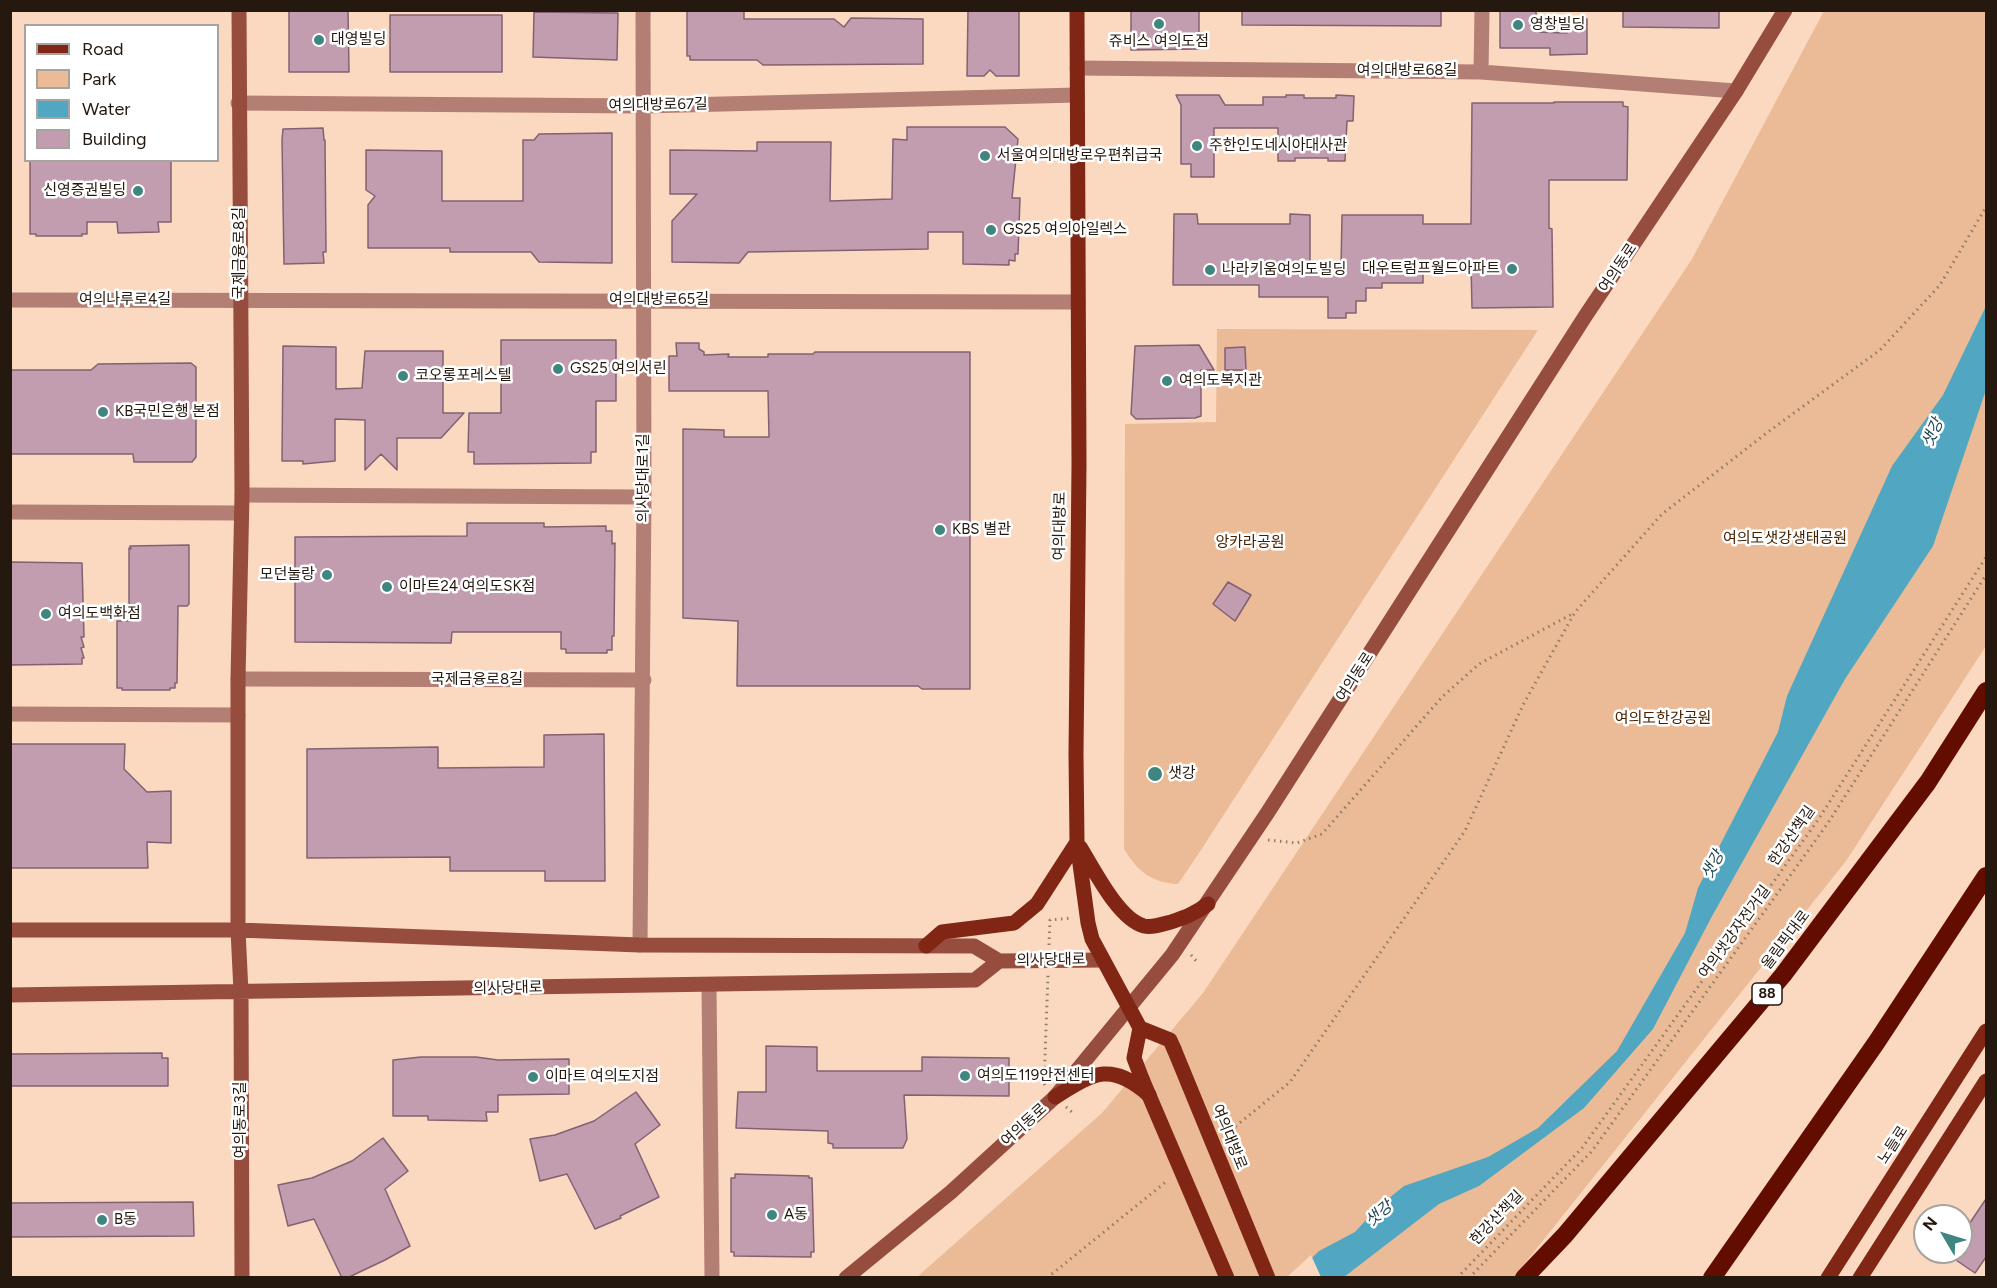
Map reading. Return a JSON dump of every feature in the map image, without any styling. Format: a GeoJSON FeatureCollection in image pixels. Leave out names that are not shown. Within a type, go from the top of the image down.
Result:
{"type":"FeatureCollection","features":[{"type":"Feature","properties":{"kind":"highway","name":"올림픽대로"},"geometry":{"type":"LineString","coordinates":[[1524,1278],[1565,1235],[1782,975],[1928,782],[1986,691]]}},
{"type":"Feature","properties":{"kind":"highway"},"geometry":{"type":"LineString","coordinates":[[1712,1278],[1876,1043],[1986,876]]}},
{"type":"Feature","properties":{"kind":"main road","name":"국제금융로8길"},"geometry":{"type":"LineString","coordinates":[[239,10],[242,495],[238,679],[240,962]]}},
{"type":"Feature","properties":{"kind":"main road","name":"여의대방로"},"geometry":{"type":"LineString","coordinates":[[1077,10],[1079,465],[1077,842],[1088,923],[1092,939],[1140,1028],[1170,1040],[1268,1278]]}},
{"type":"Feature","properties":{"kind":"main road","name":"여의동로"},"geometry":{"type":"LineString","coordinates":[[846,1278],[951,1192],[1055,1097],[1127,1007],[1172,956],[1251,839],[1580,325],[1736,91],[1785,10]]}},
{"type":"Feature","properties":{"kind":"main road"},"geometry":{"type":"LineString","coordinates":[[926,946],[942,932],[1014,923],[1037,904],[1077,842],[1113,899],[1123,912],[1136,922],[1155,927],[1195,914],[1208,904]]}},
{"type":"Feature","properties":{"kind":"main road","name":"의사당대로"},"geometry":{"type":"LineString","coordinates":[[10,930],[238,930],[640,945],[974,946],[999,961],[1103,960]]}},
{"type":"Feature","properties":{"kind":"main road","name":"의사당대로"},"geometry":{"type":"LineString","coordinates":[[10,995],[709,986],[975,980],[999,961]]}},
{"type":"Feature","properties":{"kind":"main road","name":"여의동로3길"},"geometry":{"type":"LineString","coordinates":[[240,962],[242,1278]]}},
{"type":"Feature","properties":{"kind":"main road"},"geometry":{"type":"LineString","coordinates":[[1140,1028],[1134,1058],[1138,1080],[1149,1095],[1227,1278]]}},
{"type":"Feature","properties":{"kind":"main road","name":"노들로"},"geometry":{"type":"LineString","coordinates":[[1826,1278],[1846,1251],[1986,1031]]}},
{"type":"Feature","properties":{"kind":"main road"},"geometry":{"type":"LineString","coordinates":[[1055,1097],[1086,1078],[1102,1073],[1138,1080]]}},
{"type":"Feature","properties":{"kind":"main road"},"geometry":{"type":"LineString","coordinates":[[1863,1274],[1986,1081]]}},
{"type":"Feature","properties":{"kind":"street","name":"의사당대로1길"},"geometry":{"type":"LineString","coordinates":[[640,945],[644,680],[643,10]]}},
{"type":"Feature","properties":{"kind":"street"},"geometry":{"type":"LineString","coordinates":[[1481,72],[1482,10]]}},
{"type":"Feature","properties":{"kind":"street","name":"여의대방로68길"},"geometry":{"type":"LineString","coordinates":[[1077,68],[1481,72],[1736,91]]}},
{"type":"Feature","properties":{"kind":"street","name":"여의대방로67길"},"geometry":{"type":"LineString","coordinates":[[238,103],[644,106],[1077,95]]}},
{"type":"Feature","properties":{"kind":"street","name":"여의나루로4길"},"geometry":{"type":"LineString","coordinates":[[10,300],[240,300]]}},
{"type":"Feature","properties":{"kind":"street","name":"여의대방로65길"},"geometry":{"type":"LineString","coordinates":[[240,300],[1078,302]]}},
{"type":"Feature","properties":{"kind":"street"},"geometry":{"type":"LineString","coordinates":[[242,495],[644,497]]}},
{"type":"Feature","properties":{"kind":"street"},"geometry":{"type":"LineString","coordinates":[[10,512],[240,513]]}},
{"type":"Feature","properties":{"kind":"street","name":"국제금융로8길"},"geometry":{"type":"LineString","coordinates":[[238,679],[644,680]]}},
{"type":"Feature","properties":{"kind":"street"},"geometry":{"type":"LineString","coordinates":[[10,714],[238,715]]}},
{"type":"Feature","properties":{"kind":"street"},"geometry":{"type":"LineString","coordinates":[[709,986],[712,1278]]}},
{"type":"Feature","properties":{"kind":"path"},"geometry":{"type":"LineString","coordinates":[[1218,1140],[1290,1082],[1466,831],[1523,705],[1575,612],[1662,514],[1768,432],[1880,350],[1940,285],[1986,207]]}},
{"type":"Feature","properties":{"kind":"path","name":"한강산책길"},"geometry":{"type":"LineString","coordinates":[[1457,1278],[1582,1148],[1818,820],[1986,557]]}},
{"type":"Feature","properties":{"kind":"path","name":"여의샛강자전거길"},"geometry":{"type":"LineString","coordinates":[[1469,1278],[1592,1151],[1828,823],[1986,575]]}},
{"type":"Feature","properties":{"kind":"path"},"geometry":{"type":"LineString","coordinates":[[1251,839],[1297,843],[1322,834],[1442,697],[1479,664],[1575,612]]}},
{"type":"Feature","properties":{"kind":"path"},"geometry":{"type":"LineString","coordinates":[[1044,1083],[1050,920]]}},
{"type":"Feature","properties":{"kind":"path"},"geometry":{"type":"LineString","coordinates":[[1047,1278],[1173,1177]]}},
{"type":"Feature","properties":{"kind":"green space","name":"여의도한강공원"},"geometry":{"type":"Polygon","coordinates":[[[1824,11],[1986,11],[1986,646],[1846,861],[1513,1278],[916,1278],[1102,1113],[1203,993],[1692,259],[1824,11]]]}},
{"type":"Feature","properties":{"kind":"green space","name":"앙카라공원"},"geometry":{"type":"Polygon","coordinates":[[[1217,329],[1538,330],[1178,884],[1160,881],[1146,874],[1134,864],[1124,849],[1125,424],[1216,422],[1217,329]]]}},
{"type":"Feature","properties":{"kind":"water"},"geometry":{"type":"Polygon","coordinates":[[[1986,306],[1986,390],[1933,546],[1845,679],[1711,918],[1653,1029],[1584,1108],[1479,1186],[1439,1204],[1344,1277],[1291,1278],[1319,1251],[1355,1232],[1378,1207],[1404,1186],[1488,1157],[1538,1128],[1617,1051],[1685,933],[1698,888],[1778,732],[1787,696],[1892,466],[1943,395],[1986,306]]]}},
{"type":"Feature","properties":{"kind":"pier"},"geometry":{"type":"Polygon","coordinates":[[[1311,1255],[1321,1277],[1288,1278],[1289,1275],[1311,1255]]]}},
{"type":"Feature","properties":{"kind":"building","name":"대영빌딩"},"geometry":{"type":"Polygon","coordinates":[[[289,10],[348,10],[349,72],[289,72],[289,10]]]}},
{"type":"Feature","properties":{"kind":"building"},"geometry":{"type":"Polygon","coordinates":[[[687,10],[744,10],[744,19],[834,19],[844,27],[851,18],[923,19],[923,64],[763,65],[757,60],[690,60],[690,56],[687,56],[687,10]]]}},
{"type":"Feature","properties":{"kind":"building"},"geometry":{"type":"Polygon","coordinates":[[[968,10],[1019,10],[1019,76],[996,76],[990,70],[984,76],[967,76],[968,10]]]}},
{"type":"Feature","properties":{"kind":"building"},"geometry":{"type":"Polygon","coordinates":[[[1131,10],[1199,10],[1199,49],[1131,50],[1131,10]]]}},
{"type":"Feature","properties":{"kind":"building"},"geometry":{"type":"Polygon","coordinates":[[[1242,10],[1441,10],[1441,26],[1242,25],[1242,10]]]}},
{"type":"Feature","properties":{"kind":"building"},"geometry":{"type":"Polygon","coordinates":[[[1500,10],[1536,10],[1536,32],[1567,33],[1567,19],[1587,19],[1587,54],[1550,55],[1550,48],[1500,48],[1500,10]]]}},
{"type":"Feature","properties":{"kind":"building"},"geometry":{"type":"Polygon","coordinates":[[[1623,10],[1719,10],[1719,28],[1623,27],[1623,10]]]}},
{"type":"Feature","properties":{"kind":"building"},"geometry":{"type":"Polygon","coordinates":[[[534,12],[618,13],[617,60],[533,57],[534,12]]]}},
{"type":"Feature","properties":{"kind":"building"},"geometry":{"type":"Polygon","coordinates":[[[390,15],[502,15],[502,72],[390,72],[390,15]]]}},
{"type":"Feature","properties":{"kind":"building"},"geometry":{"type":"Polygon","coordinates":[[[1176,95],[1219,95],[1225,105],[1263,105],[1263,97],[1286,97],[1286,95],[1304,95],[1304,98],[1354,96],[1353,121],[1347,121],[1345,161],[1328,161],[1328,158],[1295,158],[1295,161],[1278,161],[1278,128],[1214,128],[1214,177],[1191,177],[1191,164],[1181,164],[1181,105],[1176,95]]]}},
{"type":"Feature","properties":{"kind":"building"},"geometry":{"type":"Polygon","coordinates":[[[1623,102],[1623,106],[1628,107],[1627,180],[1549,180],[1553,307],[1472,308],[1471,264],[1423,263],[1423,283],[1382,283],[1382,288],[1366,288],[1366,301],[1356,301],[1356,313],[1346,313],[1346,318],[1328,318],[1328,297],[1259,297],[1259,285],[1173,285],[1174,214],[1197,214],[1198,224],[1290,224],[1290,214],[1310,215],[1310,267],[1341,267],[1342,215],[1423,215],[1423,224],[1471,224],[1472,103],[1623,102]]]}},
{"type":"Feature","properties":{"kind":"building"},"geometry":{"type":"Polygon","coordinates":[[[907,127],[1005,127],[1018,139],[1012,198],[1020,198],[1018,254],[1015,254],[1015,261],[1009,260],[1009,265],[963,264],[963,232],[928,232],[928,249],[748,252],[739,263],[672,262],[672,221],[697,194],[670,194],[670,150],[757,151],[757,142],[831,142],[830,201],[892,199],[893,139],[907,140],[907,127]]]}},
{"type":"Feature","properties":{"kind":"building"},"geometry":{"type":"Polygon","coordinates":[[[323,128],[326,252],[323,252],[324,263],[284,264],[283,129],[323,128]]]}},
{"type":"Feature","properties":{"kind":"building"},"geometry":{"type":"Polygon","coordinates":[[[612,133],[612,263],[539,262],[531,252],[450,252],[450,248],[368,248],[368,205],[375,196],[366,190],[366,150],[442,151],[442,201],[523,201],[523,140],[534,140],[539,134],[612,133]]]}},
{"type":"Feature","properties":{"kind":"building"},"geometry":{"type":"Polygon","coordinates":[[[30,162],[171,162],[171,222],[158,222],[159,232],[118,233],[117,222],[87,222],[87,234],[82,234],[82,236],[30,234],[30,162]]]}},
{"type":"Feature","properties":{"kind":"building"},"geometry":{"type":"Polygon","coordinates":[[[501,340],[616,340],[616,401],[596,401],[596,452],[591,452],[591,463],[474,464],[474,452],[468,452],[469,413],[501,413],[501,340]]]}},
{"type":"Feature","properties":{"kind":"building"},"geometry":{"type":"Polygon","coordinates":[[[676,343],[699,343],[699,349],[704,352],[704,355],[729,354],[728,357],[768,357],[768,354],[813,354],[815,352],[970,352],[970,689],[922,689],[918,686],[737,686],[738,621],[683,618],[683,429],[724,430],[724,437],[769,437],[768,391],[669,391],[669,356],[677,356],[676,343]]]}},
{"type":"Feature","properties":{"kind":"building","name":"여의도복지관"},"geometry":{"type":"Polygon","coordinates":[[[1199,345],[1214,370],[1201,370],[1201,416],[1136,419],[1131,414],[1135,346],[1199,345]]]}},
{"type":"Feature","properties":{"kind":"building"},"geometry":{"type":"Polygon","coordinates":[[[283,346],[336,347],[336,389],[362,388],[365,351],[443,351],[443,413],[464,413],[441,438],[397,438],[397,470],[381,454],[365,470],[365,420],[335,419],[335,461],[303,464],[303,461],[282,461],[283,346]]]}},
{"type":"Feature","properties":{"kind":"building"},"geometry":{"type":"Polygon","coordinates":[[[1245,347],[1246,370],[1225,370],[1225,348],[1245,347]]]}},
{"type":"Feature","properties":{"kind":"building","name":"KB국민은행 본점"},"geometry":{"type":"Polygon","coordinates":[[[191,363],[196,367],[196,457],[192,462],[134,462],[133,454],[10,454],[10,370],[91,370],[98,364],[191,363]]]}},
{"type":"Feature","properties":{"kind":"building"},"geometry":{"type":"Polygon","coordinates":[[[467,523],[544,523],[544,527],[606,526],[606,531],[612,531],[612,544],[615,543],[612,650],[607,650],[607,653],[566,653],[566,649],[561,649],[561,632],[452,632],[451,643],[295,642],[295,537],[467,536],[467,523]]]}},
{"type":"Feature","properties":{"kind":"building"},"geometry":{"type":"Polygon","coordinates":[[[189,545],[189,604],[178,606],[177,683],[175,683],[175,688],[170,688],[170,690],[122,690],[122,688],[117,688],[117,621],[131,621],[130,546],[189,545]]]}},
{"type":"Feature","properties":{"kind":"building","name":"여의도백화점"},"geometry":{"type":"Polygon","coordinates":[[[10,562],[82,563],[84,637],[81,637],[84,647],[81,648],[84,658],[82,658],[82,664],[10,665],[10,562]]]}},
{"type":"Feature","properties":{"kind":"building"},"geometry":{"type":"Polygon","coordinates":[[[1228,582],[1251,595],[1235,621],[1213,604],[1228,582]]]}},
{"type":"Feature","properties":{"kind":"building"},"geometry":{"type":"Polygon","coordinates":[[[604,734],[605,881],[545,881],[545,871],[450,871],[450,857],[307,858],[307,749],[438,747],[438,768],[544,767],[544,735],[604,734]]]}},
{"type":"Feature","properties":{"kind":"building"},"geometry":{"type":"Polygon","coordinates":[[[10,744],[125,744],[124,769],[147,792],[171,791],[171,843],[147,842],[148,868],[10,868],[10,744]]]}},
{"type":"Feature","properties":{"kind":"building"},"geometry":{"type":"Polygon","coordinates":[[[766,1046],[817,1047],[817,1071],[922,1071],[922,1057],[1009,1058],[1009,1096],[904,1095],[907,1139],[903,1148],[833,1148],[833,1144],[828,1143],[828,1131],[736,1128],[738,1092],[766,1092],[766,1046]]]}},
{"type":"Feature","properties":{"kind":"building"},"geometry":{"type":"Polygon","coordinates":[[[162,1053],[162,1058],[168,1058],[168,1086],[10,1086],[10,1054],[162,1053]]]}},
{"type":"Feature","properties":{"kind":"building"},"geometry":{"type":"Polygon","coordinates":[[[421,1057],[476,1057],[498,1060],[569,1059],[569,1094],[498,1095],[498,1112],[486,1112],[487,1121],[428,1120],[428,1116],[393,1116],[393,1060],[421,1057]]]}},
{"type":"Feature","properties":{"kind":"building"},"geometry":{"type":"Polygon","coordinates":[[[636,1092],[660,1125],[635,1144],[659,1197],[595,1229],[567,1174],[540,1181],[530,1139],[555,1135],[594,1121],[636,1092]]]}},
{"type":"Feature","properties":{"kind":"building"},"geometry":{"type":"Polygon","coordinates":[[[383,1138],[408,1171],[385,1189],[410,1246],[347,1278],[342,1278],[314,1219],[288,1226],[278,1185],[312,1178],[352,1161],[383,1138]]]}},
{"type":"Feature","properties":{"kind":"building","name":"A동"},"geometry":{"type":"Polygon","coordinates":[[[735,1174],[809,1176],[812,1178],[814,1252],[811,1252],[811,1257],[734,1256],[734,1252],[731,1252],[731,1178],[735,1178],[735,1174]]]}},
{"type":"Feature","properties":{"kind":"building"},"geometry":{"type":"Polygon","coordinates":[[[1986,1199],[1986,1257],[1975,1273],[1962,1264],[1973,1264],[1973,1218],[1986,1199]]]}},
{"type":"Feature","properties":{"kind":"building","name":"B동"},"geometry":{"type":"Polygon","coordinates":[[[193,1202],[194,1236],[10,1237],[10,1203],[193,1202]]]}},
{"type":"Feature","properties":{"kind":"place","name":"쥬비스 여의도점"},"geometry":{"type":"Point","coordinates":[1159,24]}},
{"type":"Feature","properties":{"kind":"place","name":"영창빌딩"},"geometry":{"type":"Point","coordinates":[1518,25]}},
{"type":"Feature","properties":{"kind":"place","name":"대영빌딩"},"geometry":{"type":"Point","coordinates":[319,40]}},
{"type":"Feature","properties":{"kind":"place","name":"주한인도네시아대사관"},"geometry":{"type":"Point","coordinates":[1197,146]}},
{"type":"Feature","properties":{"kind":"place","name":"서울여의대방로우편취급국"},"geometry":{"type":"Point","coordinates":[985,156]}},
{"type":"Feature","properties":{"kind":"place","name":"신영증권빌딩"},"geometry":{"type":"Point","coordinates":[138,191]}},
{"type":"Feature","properties":{"kind":"place","name":"GS25 여의아일렉스"},"geometry":{"type":"Point","coordinates":[991,230]}},
{"type":"Feature","properties":{"kind":"place","name":"대우트럼프월드아파트"},"geometry":{"type":"Point","coordinates":[1512,269]}},
{"type":"Feature","properties":{"kind":"place","name":"나라키움여의도빌딩"},"geometry":{"type":"Point","coordinates":[1210,270]}},
{"type":"Feature","properties":{"kind":"place","name":"GS25 여의서린"},"geometry":{"type":"Point","coordinates":[558,369]}},
{"type":"Feature","properties":{"kind":"place","name":"코오롱포레스텔"},"geometry":{"type":"Point","coordinates":[403,376]}},
{"type":"Feature","properties":{"kind":"place","name":"여의도복지관"},"geometry":{"type":"Point","coordinates":[1167,381]}},
{"type":"Feature","properties":{"kind":"place","name":"KB국민은행 본점"},"geometry":{"type":"Point","coordinates":[103,412]}},
{"type":"Feature","properties":{"kind":"place","name":"KBS 별관"},"geometry":{"type":"Point","coordinates":[940,530]}},
{"type":"Feature","properties":{"kind":"place","name":"모던눌랑"},"geometry":{"type":"Point","coordinates":[327,575]}},
{"type":"Feature","properties":{"kind":"place","name":"이마트24 여의도SK점"},"geometry":{"type":"Point","coordinates":[387,587]}},
{"type":"Feature","properties":{"kind":"place","name":"여의도백화점"},"geometry":{"type":"Point","coordinates":[46,614]}},
{"type":"Feature","properties":{"kind":"place","name":"샛강"},"geometry":{"type":"Point","coordinates":[1155,774]}},
{"type":"Feature","properties":{"kind":"place","name":"여의도119안전센터"},"geometry":{"type":"Point","coordinates":[965,1076]}},
{"type":"Feature","properties":{"kind":"place","name":"이마트 여의도지점"},"geometry":{"type":"Point","coordinates":[533,1077]}},
{"type":"Feature","properties":{"kind":"place","name":"A동"},"geometry":{"type":"Point","coordinates":[772,1215]}},
{"type":"Feature","properties":{"kind":"place","name":"B동"},"geometry":{"type":"Point","coordinates":[102,1220]}},
{"type":"Feature","properties":{"kind":"park label","name":"여의도샛강생태공원"},"geometry":{"type":"Point","coordinates":[1785,539]}}]}
